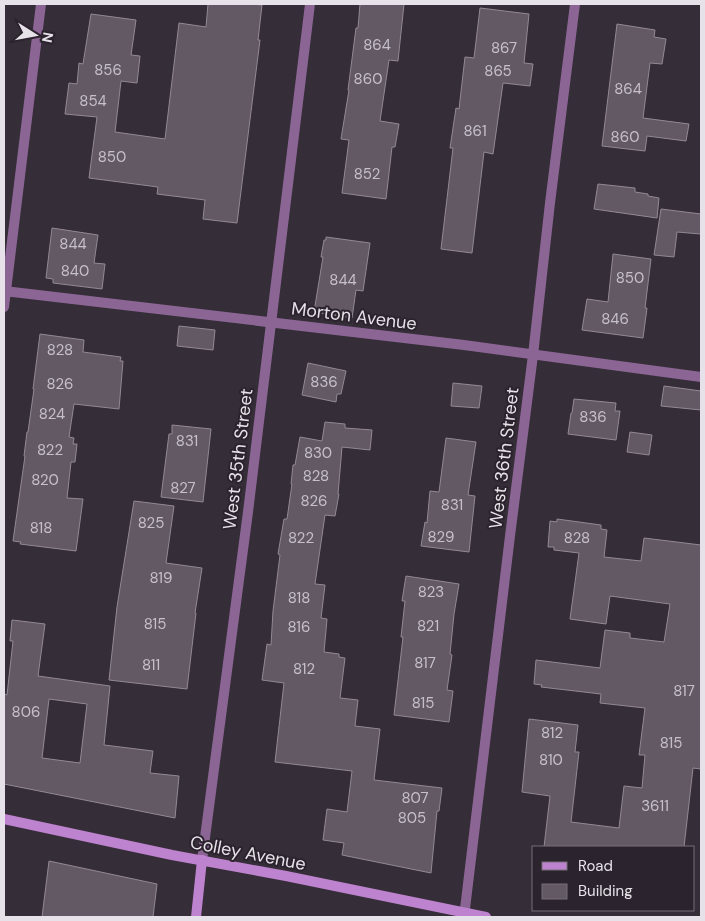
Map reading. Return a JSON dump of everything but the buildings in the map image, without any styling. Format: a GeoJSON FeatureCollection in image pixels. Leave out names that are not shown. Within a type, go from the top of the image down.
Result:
{"type":"FeatureCollection","features":[{"type":"Feature","properties":{"kind":"main road","name":"Colley Avenue"},"geometry":{"type":"LineString","coordinates":[[4,819],[166,854],[295,878],[464,915],[486,917]]}},
{"type":"Feature","properties":{"kind":"main road","name":"West 35th Street"},"geometry":{"type":"LineString","coordinates":[[196,917],[202,860]]}},
{"type":"Feature","properties":{"kind":"street"},"geometry":{"type":"LineString","coordinates":[[4,307],[41,4]]}},
{"type":"Feature","properties":{"kind":"street","name":"West 35th Street"},"geometry":{"type":"LineString","coordinates":[[202,860],[248,512],[310,4]]}},
{"type":"Feature","properties":{"kind":"street","name":"West 36th Street"},"geometry":{"type":"LineString","coordinates":[[464,915],[534,355],[550,203],[575,4]]}},
{"type":"Feature","properties":{"kind":"street","name":"Morton Avenue"},"geometry":{"type":"LineString","coordinates":[[5,291],[464,345],[701,377]]}}]}
